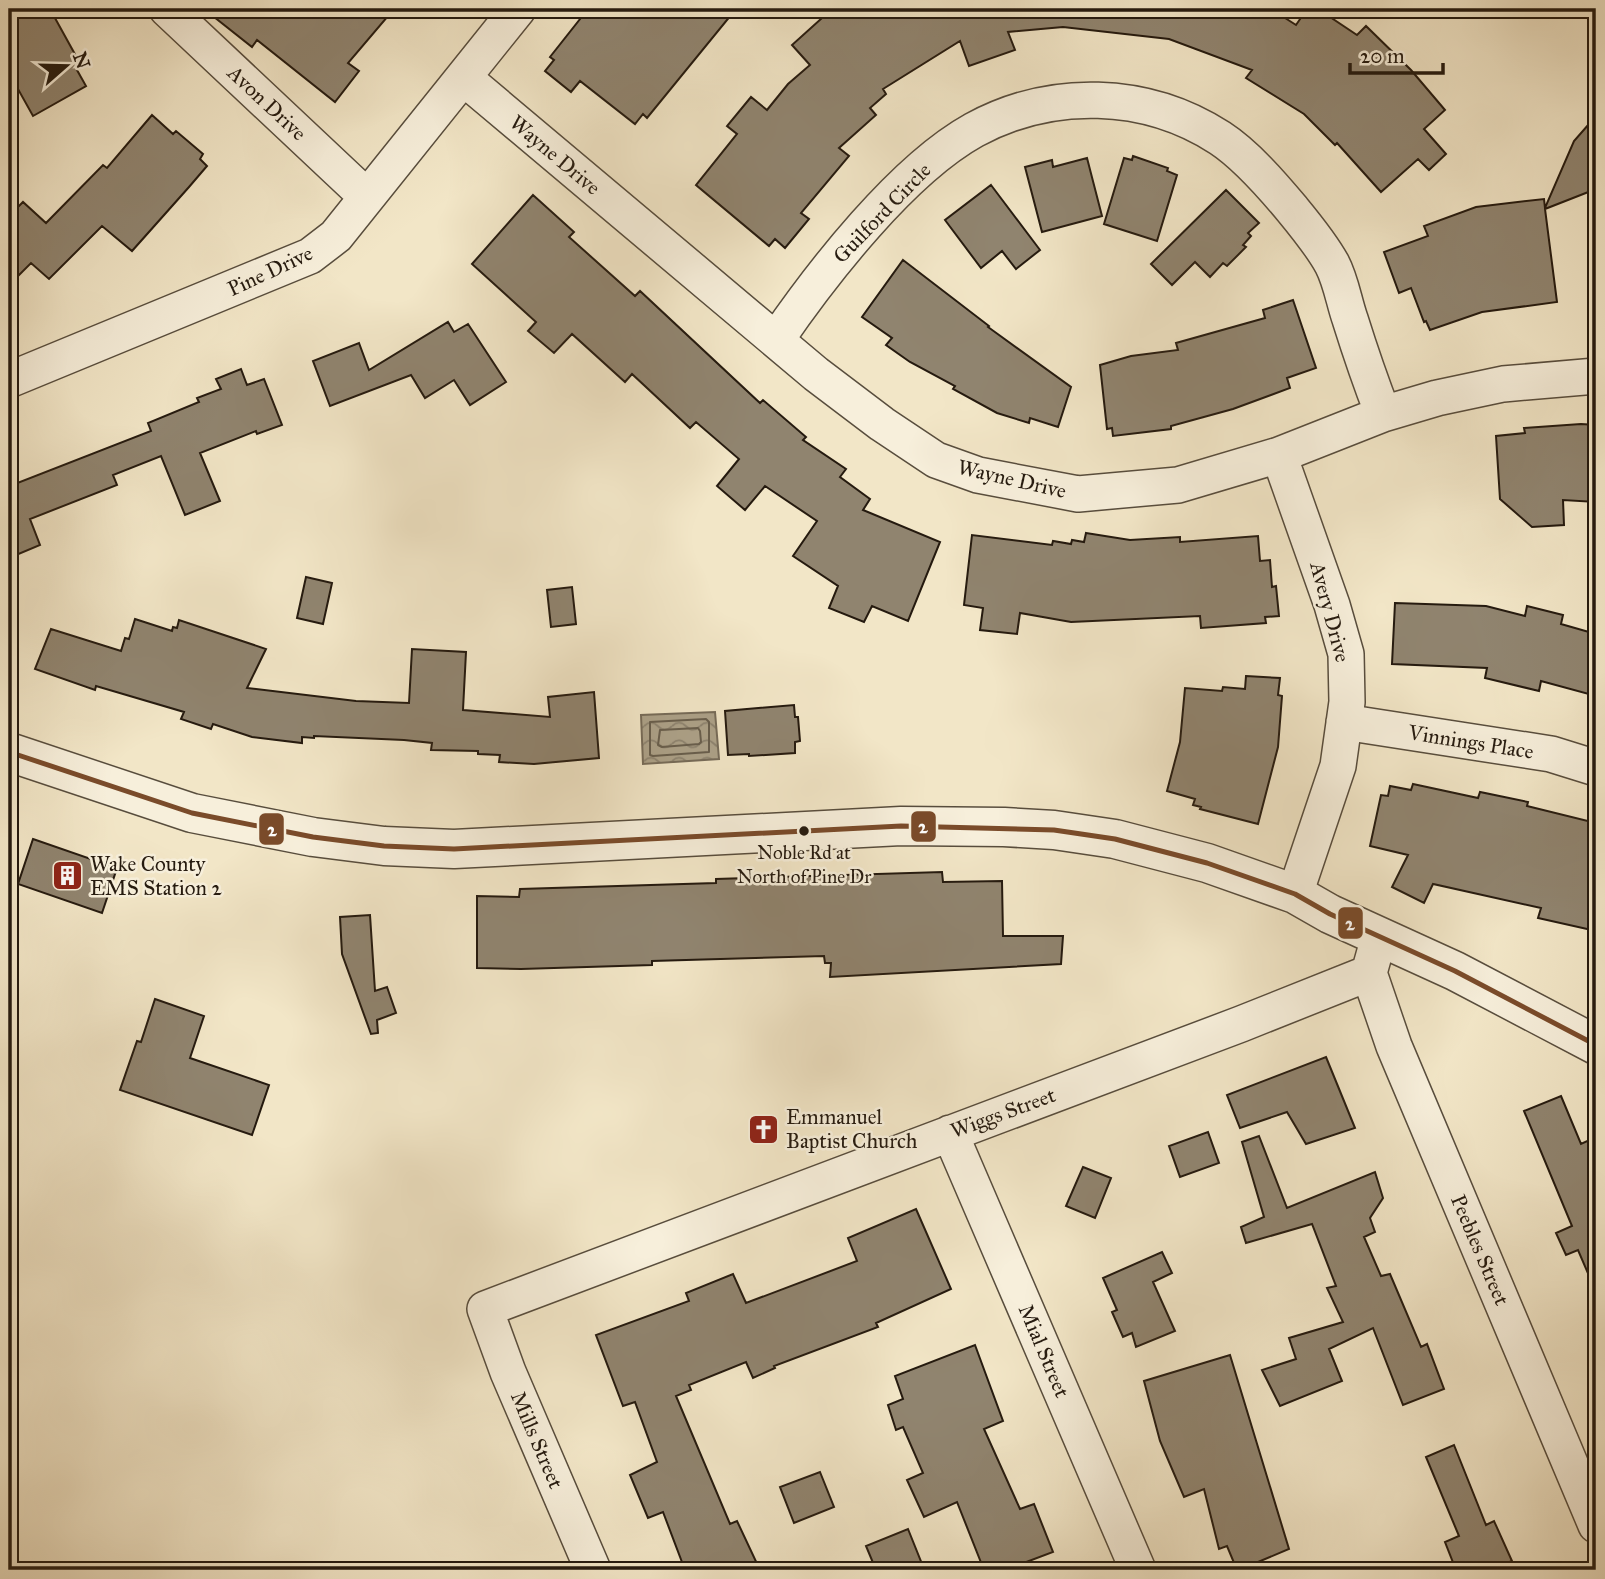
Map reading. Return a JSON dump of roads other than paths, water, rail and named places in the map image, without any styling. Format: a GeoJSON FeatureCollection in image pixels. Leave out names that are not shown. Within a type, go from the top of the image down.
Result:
{"type":"FeatureCollection","features":[{"type":"Feature","properties":{"kind":"street","name":"Avon Drive"},"geometry":{"type":"LineString","coordinates":[[167,9],[367,197]]}},
{"type":"Feature","properties":{"kind":"street","name":"Pine Drive"},"geometry":{"type":"LineString","coordinates":[[9,380],[310,256],[337,236],[518,9]]}},
{"type":"Feature","properties":{"kind":"street","name":"Wayne Drive"},"geometry":{"type":"LineString","coordinates":[[464,78],[776,340],[882,424],[936,460],[978,475],[1078,494],[1178,485],[1279,455],[1383,414],[1437,398],[1503,384],[1596,376]]}},
{"type":"Feature","properties":{"kind":"street","name":"Guilford Circle"},"geometry":{"type":"LineString","coordinates":[[776,340],[808,293],[876,215],[908,181],[942,152],[974,131],[1020,110],[1056,102],[1122,102],[1151,107],[1180,117],[1222,139],[1271,184],[1317,239],[1333,266],[1365,368],[1383,414]]}},
{"type":"Feature","properties":{"kind":"street","name":"Avery Drive"},"geometry":{"type":"LineString","coordinates":[[1279,455],[1346,654],[1347,702],[1338,766],[1295,894]]}},
{"type":"Feature","properties":{"kind":"street","name":"Vinnings Place"},"geometry":{"type":"LineString","coordinates":[[1344,722],[1551,754],[1596,768]]}},
{"type":"Feature","properties":{"kind":"street"},"geometry":{"type":"LineString","coordinates":[[9,752],[192,814],[313,837],[384,846],[454,849],[901,826],[1054,830],[1115,839],[1207,863],[1295,894],[1379,937],[1455,971],[1596,1045]]}},
{"type":"Feature","properties":{"kind":"street"},"geometry":{"type":"LineString","coordinates":[[1369,973],[1379,937]]}},
{"type":"Feature","properties":{"kind":"street","name":"Wiggs Street"},"geometry":{"type":"LineString","coordinates":[[485,1309],[1241,1024],[1369,973]]}},
{"type":"Feature","properties":{"kind":"street","name":"Peebles Street"},"geometry":{"type":"LineString","coordinates":[[1369,973],[1394,1046],[1596,1525]]}},
{"type":"Feature","properties":{"kind":"street","name":"Mial Street"},"geometry":{"type":"LineString","coordinates":[[950,1133],[1138,1570]]}},
{"type":"Feature","properties":{"kind":"street","name":"Mills Street"},"geometry":{"type":"LineString","coordinates":[[485,1309],[508,1372],[593,1570]]}},
{"type":"Feature","properties":{"kind":"water"},"geometry":{"type":"Polygon","coordinates":[[[715,712],[719,759],[643,764],[641,715],[715,712]]]}},
{"type":"Feature","properties":{"kind":"place","name":"Noble Rd at North of Pine Dr"},"geometry":{"type":"Point","coordinates":[804,831]}},
{"type":"Feature","properties":{"kind":"place","name":"Wake County EMS Station 2"},"geometry":{"type":"Point","coordinates":[67,876]}},
{"type":"Feature","properties":{"kind":"place","name":"Emmanuel Baptist Church"},"geometry":{"type":"Point","coordinates":[763,1129]}}]}
